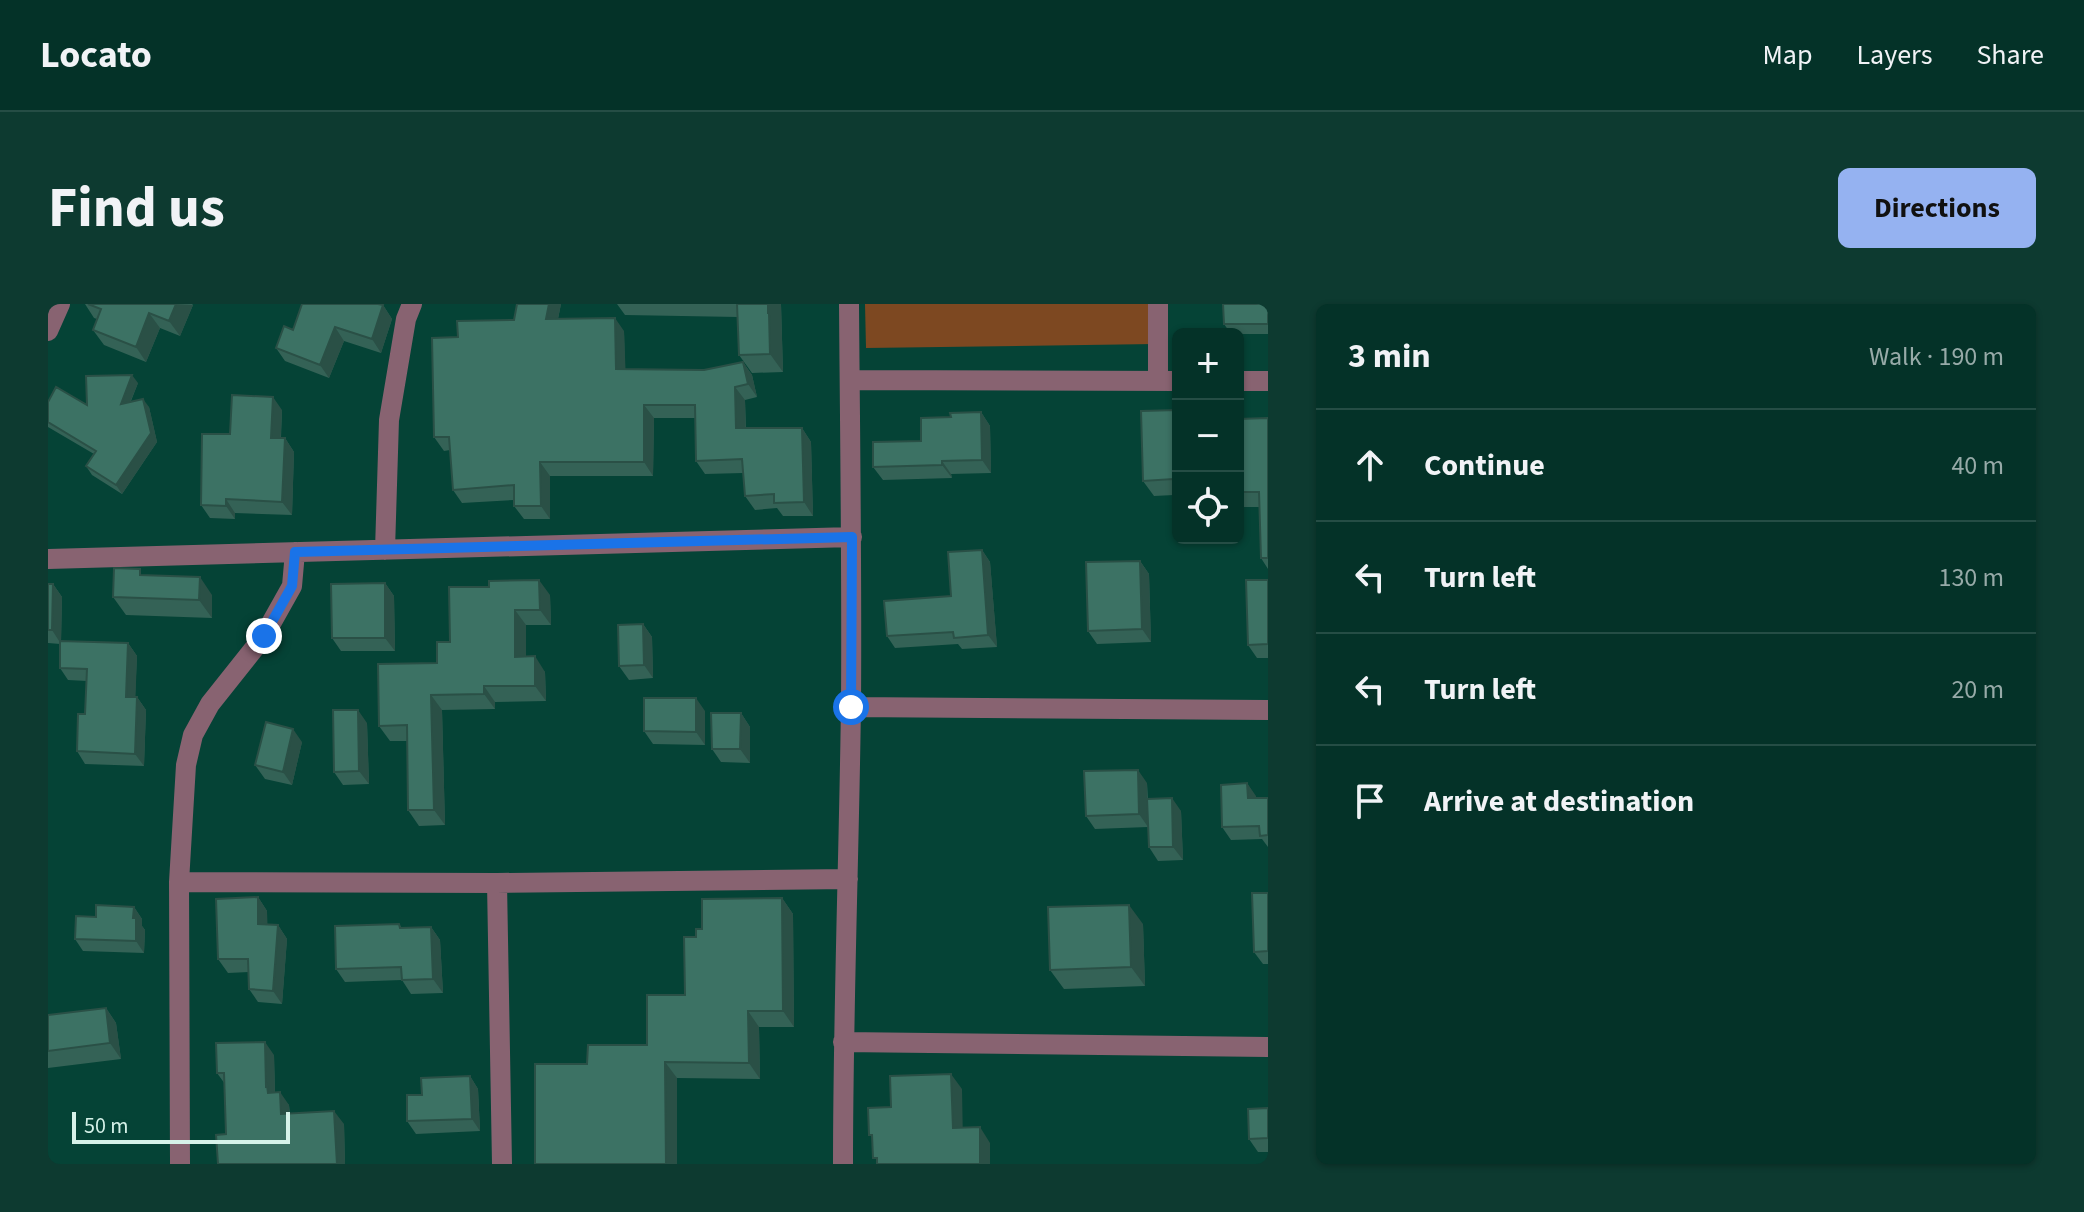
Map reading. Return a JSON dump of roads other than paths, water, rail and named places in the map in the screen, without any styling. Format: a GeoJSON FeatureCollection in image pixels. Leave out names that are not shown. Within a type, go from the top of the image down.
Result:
{"type":"FeatureCollection","features":[{"type":"Feature","properties":{"kind":"street"},"geometry":{"type":"LineString","coordinates":[[48,331],[60,304]]}},
{"type":"Feature","properties":{"kind":"street"},"geometry":{"type":"LineString","coordinates":[[385,550],[389,420],[406,319],[412,304]]}},
{"type":"Feature","properties":{"kind":"street"},"geometry":{"type":"LineString","coordinates":[[843,1164],[851,707],[849,304]]}},
{"type":"Feature","properties":{"kind":"street"},"geometry":{"type":"LineString","coordinates":[[850,380],[1168,381],[1158,304]]}},
{"type":"Feature","properties":{"kind":"street"},"geometry":{"type":"LineString","coordinates":[[1244,381],[1268,381]]}},
{"type":"Feature","properties":{"kind":"street"},"geometry":{"type":"LineString","coordinates":[[48,559],[852,537]]}},
{"type":"Feature","properties":{"kind":"street"},"geometry":{"type":"LineString","coordinates":[[180,1164],[179,882],[186,765],[193,735],[210,704],[264,636],[292,586],[295,552]]}},
{"type":"Feature","properties":{"kind":"street"},"geometry":{"type":"LineString","coordinates":[[851,707],[1268,710]]}},
{"type":"Feature","properties":{"kind":"street"},"geometry":{"type":"LineString","coordinates":[[179,882],[497,883],[848,879]]}},
{"type":"Feature","properties":{"kind":"street"},"geometry":{"type":"LineString","coordinates":[[497,883],[502,1164]]}},
{"type":"Feature","properties":{"kind":"street"},"geometry":{"type":"LineString","coordinates":[[843,1042],[1268,1047]]}}]}
